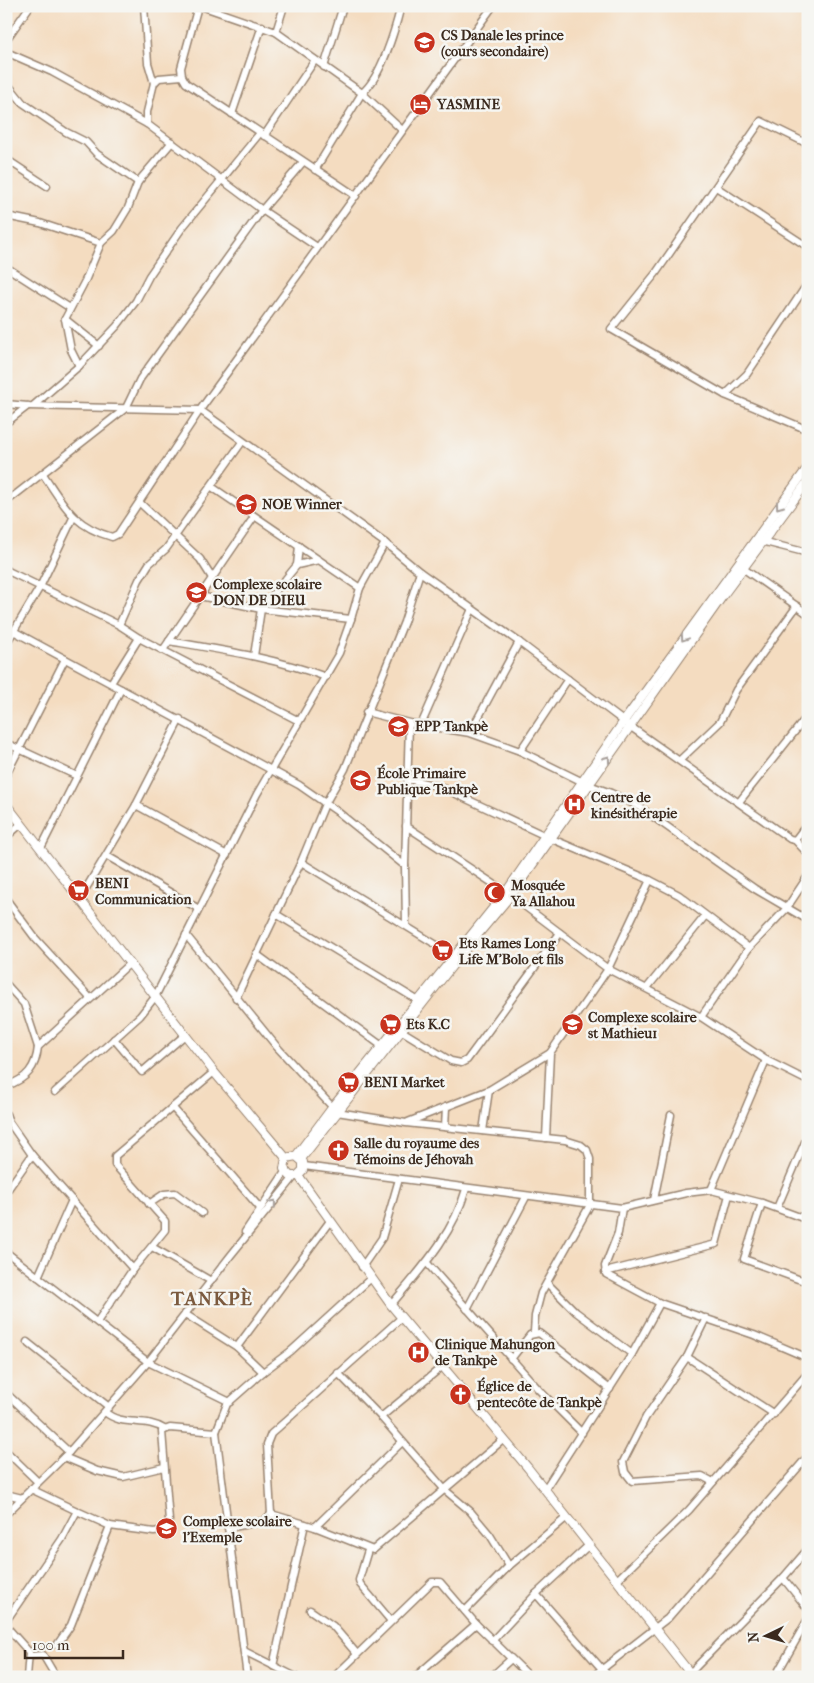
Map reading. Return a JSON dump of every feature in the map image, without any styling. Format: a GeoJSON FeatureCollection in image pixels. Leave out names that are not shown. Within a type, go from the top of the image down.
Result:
{"type":"FeatureCollection","features":[{"type":"Feature","properties":{"kind":"main road"},"geometry":{"type":"LineString","coordinates":[[297,1176],[300,1160],[334,1110],[382,1046],[508,894],[585,783],[624,721],[739,561],[759,540],[805,483],[808,467]]}},
{"type":"Feature","properties":{"kind":"main road"},"geometry":{"type":"LineString","coordinates":[[585,783],[631,727],[744,569],[759,540]]}},
{"type":"Feature","properties":{"kind":"main road"},"geometry":{"type":"LineString","coordinates":[[6,804],[214,1072],[286,1158],[300,1160]]}},
{"type":"Feature","properties":{"kind":"main road"},"geometry":{"type":"LineString","coordinates":[[334,1110],[402,1031],[453,955],[508,894]]}},
{"type":"Feature","properties":{"kind":"main road"},"geometry":{"type":"LineString","coordinates":[[286,1158],[283,1165],[285,1172],[297,1176],[370,1279],[545,1489],[692,1675]]}},
{"type":"Feature","properties":{"kind":"street"},"geometry":{"type":"LineString","coordinates":[[6,40],[30,6]]}},
{"type":"Feature","properties":{"kind":"street"},"geometry":{"type":"LineString","coordinates":[[144,6],[148,63],[154,82],[148,112],[148,124]]}},
{"type":"Feature","properties":{"kind":"street"},"geometry":{"type":"LineString","coordinates":[[356,196],[186,84],[181,68],[200,6],[276,32],[362,93],[401,129]]}},
{"type":"Feature","properties":{"kind":"street"},"geometry":{"type":"LineString","coordinates":[[276,32],[284,6]]}},
{"type":"Feature","properties":{"kind":"street"},"geometry":{"type":"LineString","coordinates":[[324,67],[343,6]]}},
{"type":"Feature","properties":{"kind":"street"},"geometry":{"type":"LineString","coordinates":[[315,170],[362,93],[372,83],[396,25],[401,6]]}},
{"type":"Feature","properties":{"kind":"street"},"geometry":{"type":"LineString","coordinates":[[43,474],[73,518],[112,537],[118,534],[200,410],[356,196],[401,129],[493,6]]}},
{"type":"Feature","properties":{"kind":"street"},"geometry":{"type":"LineString","coordinates":[[232,114],[262,26]]}},
{"type":"Feature","properties":{"kind":"street"},"geometry":{"type":"LineString","coordinates":[[6,52],[52,72],[148,124],[262,210],[317,247]]}},
{"type":"Feature","properties":{"kind":"street"},"geometry":{"type":"LineString","coordinates":[[6,423],[79,366],[99,346],[136,301],[149,276],[182,228],[221,179],[262,134],[316,60]]}},
{"type":"Feature","properties":{"kind":"street"},"geometry":{"type":"LineString","coordinates":[[154,82],[159,78],[182,76]]}},
{"type":"Feature","properties":{"kind":"street"},"geometry":{"type":"LineString","coordinates":[[6,96],[8,84]]}},
{"type":"Feature","properties":{"kind":"street"},"geometry":{"type":"LineString","coordinates":[[8,84],[23,103],[66,132],[86,142],[98,154],[138,182]]}},
{"type":"Feature","properties":{"kind":"street"},"geometry":{"type":"LineString","coordinates":[[808,144],[760,121],[656,274],[611,329],[725,395],[808,430]]}},
{"type":"Feature","properties":{"kind":"street"},"geometry":{"type":"LineString","coordinates":[[79,366],[71,350],[65,318],[85,281],[101,243],[114,231],[128,208],[138,182],[172,142]]}},
{"type":"Feature","properties":{"kind":"street"},"geometry":{"type":"LineString","coordinates":[[6,158],[48,186]]}},
{"type":"Feature","properties":{"kind":"street"},"geometry":{"type":"LineString","coordinates":[[6,502],[126,408],[140,379],[262,210],[303,162]]}},
{"type":"Feature","properties":{"kind":"street"},"geometry":{"type":"LineString","coordinates":[[716,187],[808,247]]}},
{"type":"Feature","properties":{"kind":"street"},"geometry":{"type":"LineString","coordinates":[[6,216],[40,223],[101,243]]}},
{"type":"Feature","properties":{"kind":"street"},"geometry":{"type":"LineString","coordinates":[[6,267],[70,308]]}},
{"type":"Feature","properties":{"kind":"street"},"geometry":{"type":"LineString","coordinates":[[725,395],[748,374],[808,283]]}},
{"type":"Feature","properties":{"kind":"street"},"geometry":{"type":"LineString","coordinates":[[65,318],[99,346]]}},
{"type":"Feature","properties":{"kind":"street"},"geometry":{"type":"LineString","coordinates":[[6,404],[200,410],[385,543],[420,572],[519,642],[631,727],[790,839],[795,840],[808,854]]}},
{"type":"Feature","properties":{"kind":"street"},"geometry":{"type":"LineString","coordinates":[[119,625],[149,564],[166,549],[175,534],[212,488],[242,442]]}},
{"type":"Feature","properties":{"kind":"street"},"geometry":{"type":"LineString","coordinates":[[212,488],[360,588]]}},
{"type":"Feature","properties":{"kind":"street"},"geometry":{"type":"LineString","coordinates":[[140,503],[200,559],[212,578]]}},
{"type":"Feature","properties":{"kind":"street"},"geometry":{"type":"LineString","coordinates":[[163,650],[254,517]]}},
{"type":"Feature","properties":{"kind":"street"},"geometry":{"type":"LineString","coordinates":[[6,644],[40,587],[73,518]]}},
{"type":"Feature","properties":{"kind":"street"},"geometry":{"type":"LineString","coordinates":[[759,540],[808,553]]}},
{"type":"Feature","properties":{"kind":"street"},"geometry":{"type":"LineString","coordinates":[[55,1092],[140,1016],[155,997],[271,770],[339,653],[360,588],[385,543]]}},
{"type":"Feature","properties":{"kind":"street"},"geometry":{"type":"LineString","coordinates":[[297,566],[298,546]]}},
{"type":"Feature","properties":{"kind":"street"},"geometry":{"type":"LineString","coordinates":[[254,656],[261,609],[297,566],[319,560]]}},
{"type":"Feature","properties":{"kind":"street"},"geometry":{"type":"LineString","coordinates":[[739,561],[744,569],[808,614]]}},
{"type":"Feature","properties":{"kind":"street"},"geometry":{"type":"LineString","coordinates":[[6,570],[119,625],[139,638],[298,721]]}},
{"type":"Feature","properties":{"kind":"street"},"geometry":{"type":"LineString","coordinates":[[236,998],[301,862],[325,804],[344,769],[404,622],[420,572]]}},
{"type":"Feature","properties":{"kind":"street"},"geometry":{"type":"LineString","coordinates":[[200,596],[261,609],[351,619]]}},
{"type":"Feature","properties":{"kind":"street"},"geometry":{"type":"LineString","coordinates":[[680,760],[720,722],[736,690],[797,606]]}},
{"type":"Feature","properties":{"kind":"street"},"geometry":{"type":"LineString","coordinates":[[421,724],[472,608]]}},
{"type":"Feature","properties":{"kind":"street"},"geometry":{"type":"LineString","coordinates":[[6,627],[299,784],[405,866]]}},
{"type":"Feature","properties":{"kind":"street"},"geometry":{"type":"LineString","coordinates":[[111,683],[139,638]]}},
{"type":"Feature","properties":{"kind":"street"},"geometry":{"type":"LineString","coordinates":[[169,641],[254,656],[303,668],[326,677]]}},
{"type":"Feature","properties":{"kind":"street"},"geometry":{"type":"LineString","coordinates":[[470,733],[519,642]]}},
{"type":"Feature","properties":{"kind":"street"},"geometry":{"type":"LineString","coordinates":[[6,775],[65,659]]}},
{"type":"Feature","properties":{"kind":"street"},"geometry":{"type":"LineString","coordinates":[[520,752],[568,679]]}},
{"type":"Feature","properties":{"kind":"street"},"geometry":{"type":"LineString","coordinates":[[41,848],[121,689]]}},
{"type":"Feature","properties":{"kind":"street"},"geometry":{"type":"LineString","coordinates":[[366,712],[409,723],[470,733],[520,752],[638,806],[786,909],[808,920]]}},
{"type":"Feature","properties":{"kind":"street"},"geometry":{"type":"LineString","coordinates":[[739,802],[808,715]]}},
{"type":"Feature","properties":{"kind":"street"},"geometry":{"type":"LineString","coordinates":[[79,900],[136,805],[180,719]]}},
{"type":"Feature","properties":{"kind":"street"},"geometry":{"type":"LineString","coordinates":[[406,925],[405,866],[409,723]]}},
{"type":"Feature","properties":{"kind":"street"},"geometry":{"type":"LineString","coordinates":[[6,743],[77,776]]}},
{"type":"Feature","properties":{"kind":"street"},"geometry":{"type":"LineString","coordinates":[[408,779],[441,787],[548,837],[650,880],[679,895],[749,948]]}},
{"type":"Feature","properties":{"kind":"street"},"geometry":{"type":"LineString","coordinates":[[136,805],[227,856]]}},
{"type":"Feature","properties":{"kind":"street"},"geometry":{"type":"LineString","coordinates":[[795,840],[808,823]]}},
{"type":"Feature","properties":{"kind":"street"},"geometry":{"type":"LineString","coordinates":[[6,837],[21,824]]}},
{"type":"Feature","properties":{"kind":"street"},"geometry":{"type":"LineString","coordinates":[[406,826],[508,894],[608,969],[701,1017],[766,1060],[808,1081]]}},
{"type":"Feature","properties":{"kind":"street"},"geometry":{"type":"LineString","coordinates":[[107,856],[199,909]]}},
{"type":"Feature","properties":{"kind":"street"},"geometry":{"type":"LineString","coordinates":[[301,862],[453,955]]}},
{"type":"Feature","properties":{"kind":"street"},"geometry":{"type":"LineString","coordinates":[[701,1017],[749,948],[786,909],[808,876]]}},
{"type":"Feature","properties":{"kind":"street"},"geometry":{"type":"LineString","coordinates":[[406,1123],[489,1090],[550,1053],[608,969],[650,880]]}},
{"type":"Feature","properties":{"kind":"street"},"geometry":{"type":"LineString","coordinates":[[6,900],[34,938],[90,998]]}},
{"type":"Feature","properties":{"kind":"street"},"geometry":{"type":"LineString","coordinates":[[276,914],[421,1001]]}},
{"type":"Feature","properties":{"kind":"street"},"geometry":{"type":"LineString","coordinates":[[647,988],[705,916]]}},
{"type":"Feature","properties":{"kind":"street"},"geometry":{"type":"LineString","coordinates":[[402,1031],[451,1061],[462,1064],[467,1060],[560,933]]}},
{"type":"Feature","properties":{"kind":"street"},"geometry":{"type":"LineString","coordinates":[[186,935],[236,998],[334,1110],[406,1123],[574,1142],[587,1150],[590,1159],[590,1205],[538,1303],[534,1332],[511,1359]]}},
{"type":"Feature","properties":{"kind":"street"},"geometry":{"type":"LineString","coordinates":[[256,954],[382,1046]]}},
{"type":"Feature","properties":{"kind":"street"},"geometry":{"type":"LineString","coordinates":[[38,1047],[129,964]]}},
{"type":"Feature","properties":{"kind":"street"},"geometry":{"type":"LineString","coordinates":[[6,984],[24,1004],[38,1047],[37,1059],[29,1073],[16,1083],[6,1086]]}},
{"type":"Feature","properties":{"kind":"street"},"geometry":{"type":"LineString","coordinates":[[114,1039],[142,1072],[185,1035]]}},
{"type":"Feature","properties":{"kind":"street"},"geometry":{"type":"LineString","coordinates":[[546,1138],[550,1053]]}},
{"type":"Feature","properties":{"kind":"street"},"geometry":{"type":"LineString","coordinates":[[711,1190],[766,1060]]}},
{"type":"Feature","properties":{"kind":"street"},"geometry":{"type":"LineString","coordinates":[[97,1322],[132,1269],[165,1230],[166,1226],[165,1221],[115,1165],[115,1156],[214,1072]]}},
{"type":"Feature","properties":{"kind":"street"},"geometry":{"type":"LineString","coordinates":[[483,1131],[489,1090]]}},
{"type":"Feature","properties":{"kind":"street"},"geometry":{"type":"LineString","coordinates":[[445,1127],[446,1107]]}},
{"type":"Feature","properties":{"kind":"street"},"geometry":{"type":"LineString","coordinates":[[173,1108],[260,1208]]}},
{"type":"Feature","properties":{"kind":"street"},"geometry":{"type":"LineString","coordinates":[[6,1114],[8,1124],[32,1154],[132,1269]]}},
{"type":"Feature","properties":{"kind":"street"},"geometry":{"type":"LineString","coordinates":[[654,1200],[671,1115]]}},
{"type":"Feature","properties":{"kind":"street"},"geometry":{"type":"LineString","coordinates":[[778,1208],[808,1135]]}},
{"type":"Feature","properties":{"kind":"street"},"geometry":{"type":"LineString","coordinates":[[6,1192],[32,1154]]}},
{"type":"Feature","properties":{"kind":"street"},"geometry":{"type":"LineString","coordinates":[[300,1160],[399,1179],[466,1189],[622,1208],[711,1190],[762,1203],[808,1220]]}},
{"type":"Feature","properties":{"kind":"street"},"geometry":{"type":"LineString","coordinates":[[231,1254],[285,1172]]}},
{"type":"Feature","properties":{"kind":"street"},"geometry":{"type":"LineString","coordinates":[[6,1514],[107,1410],[148,1362],[231,1254],[297,1176]]}},
{"type":"Feature","properties":{"kind":"street"},"geometry":{"type":"LineString","coordinates":[[362,1267],[382,1238],[399,1179]]}},
{"type":"Feature","properties":{"kind":"street"},"geometry":{"type":"LineString","coordinates":[[391,1305],[427,1263],[454,1223],[466,1189]]}},
{"type":"Feature","properties":{"kind":"street"},"geometry":{"type":"LineString","coordinates":[[150,1204],[164,1194],[175,1193],[202,1213]]}},
{"type":"Feature","properties":{"kind":"street"},"geometry":{"type":"LineString","coordinates":[[605,1272],[716,1244],[729,1195]]}},
{"type":"Feature","properties":{"kind":"street"},"geometry":{"type":"LineString","coordinates":[[467,1309],[526,1196]]}},
{"type":"Feature","properties":{"kind":"street"},"geometry":{"type":"LineString","coordinates":[[38,1277],[72,1200]]}},
{"type":"Feature","properties":{"kind":"street"},"geometry":{"type":"LineString","coordinates":[[762,1203],[744,1259],[805,1281],[808,1274]]}},
{"type":"Feature","properties":{"kind":"street"},"geometry":{"type":"LineString","coordinates":[[605,1272],[618,1233],[622,1208]]}},
{"type":"Feature","properties":{"kind":"street"},"geometry":{"type":"LineString","coordinates":[[237,1347],[330,1221]]}},
{"type":"Feature","properties":{"kind":"street"},"geometry":{"type":"LineString","coordinates":[[152,1246],[211,1281]]}},
{"type":"Feature","properties":{"kind":"street"},"geometry":{"type":"LineString","coordinates":[[6,1252],[148,1362],[230,1402]]}},
{"type":"Feature","properties":{"kind":"street"},"geometry":{"type":"LineString","coordinates":[[427,1263],[511,1359],[582,1433]]}},
{"type":"Feature","properties":{"kind":"street"},"geometry":{"type":"LineString","coordinates":[[605,1272],[660,1303],[706,1318],[808,1358]]}},
{"type":"Feature","properties":{"kind":"street"},"geometry":{"type":"LineString","coordinates":[[247,1677],[216,1432],[230,1402],[263,1372],[291,1351],[370,1279]]}},
{"type":"Feature","properties":{"kind":"street"},"geometry":{"type":"LineString","coordinates":[[547,1283],[576,1312],[632,1354]]}},
{"type":"Feature","properties":{"kind":"street"},"geometry":{"type":"LineString","coordinates":[[545,1489],[632,1354],[660,1303]]}},
{"type":"Feature","properties":{"kind":"street"},"geometry":{"type":"LineString","coordinates":[[186,1314],[237,1347],[263,1372]]}},
{"type":"Feature","properties":{"kind":"street"},"geometry":{"type":"LineString","coordinates":[[271,1514],[267,1470],[268,1439],[271,1434],[401,1318]]}},
{"type":"Feature","properties":{"kind":"street"},"geometry":{"type":"LineString","coordinates":[[706,1318],[686,1357],[646,1417],[623,1462],[625,1472],[632,1481],[702,1476],[713,1482]]}},
{"type":"Feature","properties":{"kind":"street"},"geometry":{"type":"LineString","coordinates":[[534,1332],[548,1339],[610,1389]]}},
{"type":"Feature","properties":{"kind":"street"},"geometry":{"type":"LineString","coordinates":[[27,1342],[107,1410],[116,1420],[151,1424],[164,1429],[216,1432]]}},
{"type":"Feature","properties":{"kind":"street"},"geometry":{"type":"LineString","coordinates":[[686,1357],[774,1414]]}},
{"type":"Feature","properties":{"kind":"street"},"geometry":{"type":"LineString","coordinates":[[381,1417],[443,1366]]}},
{"type":"Feature","properties":{"kind":"street"},"geometry":{"type":"LineString","coordinates":[[338,1373],[381,1417],[445,1490],[470,1511],[490,1535],[509,1566]]}},
{"type":"Feature","properties":{"kind":"street"},"geometry":{"type":"LineString","coordinates":[[617,1580],[713,1482],[808,1373]]}},
{"type":"Feature","properties":{"kind":"street"},"geometry":{"type":"LineString","coordinates":[[6,1393],[66,1454],[97,1471],[123,1478],[164,1467]]}},
{"type":"Feature","properties":{"kind":"street"},"geometry":{"type":"LineString","coordinates":[[31,1489],[110,1526],[154,1532],[165,1530],[169,1521],[161,1436],[164,1429]]}},
{"type":"Feature","properties":{"kind":"street"},"geometry":{"type":"LineString","coordinates":[[271,1514],[315,1527],[368,1550],[378,1548],[504,1439]]}},
{"type":"Feature","properties":{"kind":"street"},"geometry":{"type":"LineString","coordinates":[[315,1527],[402,1442]]}},
{"type":"Feature","properties":{"kind":"street"},"geometry":{"type":"LineString","coordinates":[[6,1451],[38,1482]]}},
{"type":"Feature","properties":{"kind":"street"},"geometry":{"type":"LineString","coordinates":[[592,1677],[668,1618],[808,1456]]}},
{"type":"Feature","properties":{"kind":"street"},"geometry":{"type":"LineString","coordinates":[[6,1494],[22,1498]]}},
{"type":"Feature","properties":{"kind":"street"},"geometry":{"type":"LineString","coordinates":[[6,1621],[62,1539],[77,1511]]}},
{"type":"Feature","properties":{"kind":"street"},"geometry":{"type":"LineString","coordinates":[[228,1528],[264,1521],[271,1514]]}},
{"type":"Feature","properties":{"kind":"street"},"geometry":{"type":"LineString","coordinates":[[465,1611],[509,1566],[567,1517]]}},
{"type":"Feature","properties":{"kind":"street"},"geometry":{"type":"LineString","coordinates":[[274,1666],[305,1524]]}},
{"type":"Feature","properties":{"kind":"street"},"geometry":{"type":"LineString","coordinates":[[57,1645],[71,1625],[110,1526]]}},
{"type":"Feature","properties":{"kind":"street"},"geometry":{"type":"LineString","coordinates":[[492,1641],[536,1594],[589,1545]]}},
{"type":"Feature","properties":{"kind":"street"},"geometry":{"type":"LineString","coordinates":[[692,1675],[784,1578],[808,1549]]}},
{"type":"Feature","properties":{"kind":"street"},"geometry":{"type":"LineString","coordinates":[[368,1550],[359,1580],[360,1584],[391,1621]]}},
{"type":"Feature","properties":{"kind":"street"},"geometry":{"type":"LineString","coordinates":[[784,1578],[808,1609]]}},
{"type":"Feature","properties":{"kind":"street"},"geometry":{"type":"LineString","coordinates":[[334,1677],[436,1580],[440,1582],[492,1641],[530,1677]]}},
{"type":"Feature","properties":{"kind":"street"},"geometry":{"type":"LineString","coordinates":[[536,1594],[609,1677]]}},
{"type":"Feature","properties":{"kind":"street"},"geometry":{"type":"LineString","coordinates":[[310,1610],[333,1626],[358,1654]]}},
{"type":"Feature","properties":{"kind":"street"},"geometry":{"type":"LineString","coordinates":[[775,1677],[808,1619]]}},
{"type":"Feature","properties":{"kind":"street"},"geometry":{"type":"LineString","coordinates":[[415,1677],[476,1624]]}},
{"type":"Feature","properties":{"kind":"street"},"geometry":{"type":"LineString","coordinates":[[6,1626],[26,1647],[29,1656],[27,1677]]}},
{"type":"Feature","properties":{"kind":"street"},"geometry":{"type":"LineString","coordinates":[[244,1651],[296,1677]]}},
{"type":"Feature","properties":{"kind":"street"},"geometry":{"type":"LineString","coordinates":[[29,1656],[43,1655],[56,1677]]}},
{"type":"Feature","properties":{"kind":"street"},"geometry":{"type":"LineString","coordinates":[[491,1677],[511,1660]]}},
{"type":"Feature","properties":{"kind":"place","name":"CS Danale les prince (cours secondaire)"},"geometry":{"type":"Point","coordinates":[425,43]}},
{"type":"Feature","properties":{"kind":"place","name":"YASMINE"},"geometry":{"type":"Point","coordinates":[421,104]}},
{"type":"Feature","properties":{"kind":"place","name":"NOE Winner"},"geometry":{"type":"Point","coordinates":[246,504]}},
{"type":"Feature","properties":{"kind":"place","name":"Complexe scolaire DON DE DIEU"},"geometry":{"type":"Point","coordinates":[197,592]}},
{"type":"Feature","properties":{"kind":"place","name":"EPP Tankpè"},"geometry":{"type":"Point","coordinates":[399,726]}},
{"type":"Feature","properties":{"kind":"place","name":"École Primaire Publique Tankpè"},"geometry":{"type":"Point","coordinates":[361,781]}},
{"type":"Feature","properties":{"kind":"place","name":"Centre de kinésithérapie"},"geometry":{"type":"Point","coordinates":[575,805]}},
{"type":"Feature","properties":{"kind":"place","name":"BENI Communication"},"geometry":{"type":"Point","coordinates":[79,891]}},
{"type":"Feature","properties":{"kind":"place","name":"Mosquée Ya Allahou"},"geometry":{"type":"Point","coordinates":[495,893]}},
{"type":"Feature","properties":{"kind":"place","name":"Ets Rames Long Life M'Bolo et fils"},"geometry":{"type":"Point","coordinates":[443,951]}},
{"type":"Feature","properties":{"kind":"place","name":"Ets K.C"},"geometry":{"type":"Point","coordinates":[390,1024]}},
{"type":"Feature","properties":{"kind":"place","name":"Complexe scolaire st Mathieu1"},"geometry":{"type":"Point","coordinates":[572,1025]}},
{"type":"Feature","properties":{"kind":"place","name":"BENI Market"},"geometry":{"type":"Point","coordinates":[348,1082]}},
{"type":"Feature","properties":{"kind":"place","name":"Salle du royaume des Témoins de Jéhovah"},"geometry":{"type":"Point","coordinates":[338,1151]}},
{"type":"Feature","properties":{"kind":"place","name":"Clinique Mahungon de Tankpè"},"geometry":{"type":"Point","coordinates":[419,1352]}},
{"type":"Feature","properties":{"kind":"place","name":"Églice de pentecôte de Tankpè"},"geometry":{"type":"Point","coordinates":[461,1394]}},
{"type":"Feature","properties":{"kind":"place","name":"Complexe scolaire l'Exemple"},"geometry":{"type":"Point","coordinates":[167,1529]}},
{"type":"Feature","properties":{"kind":"district","name":"TANKPÈ"},"geometry":{"type":"Point","coordinates":[212,1298]}}]}
